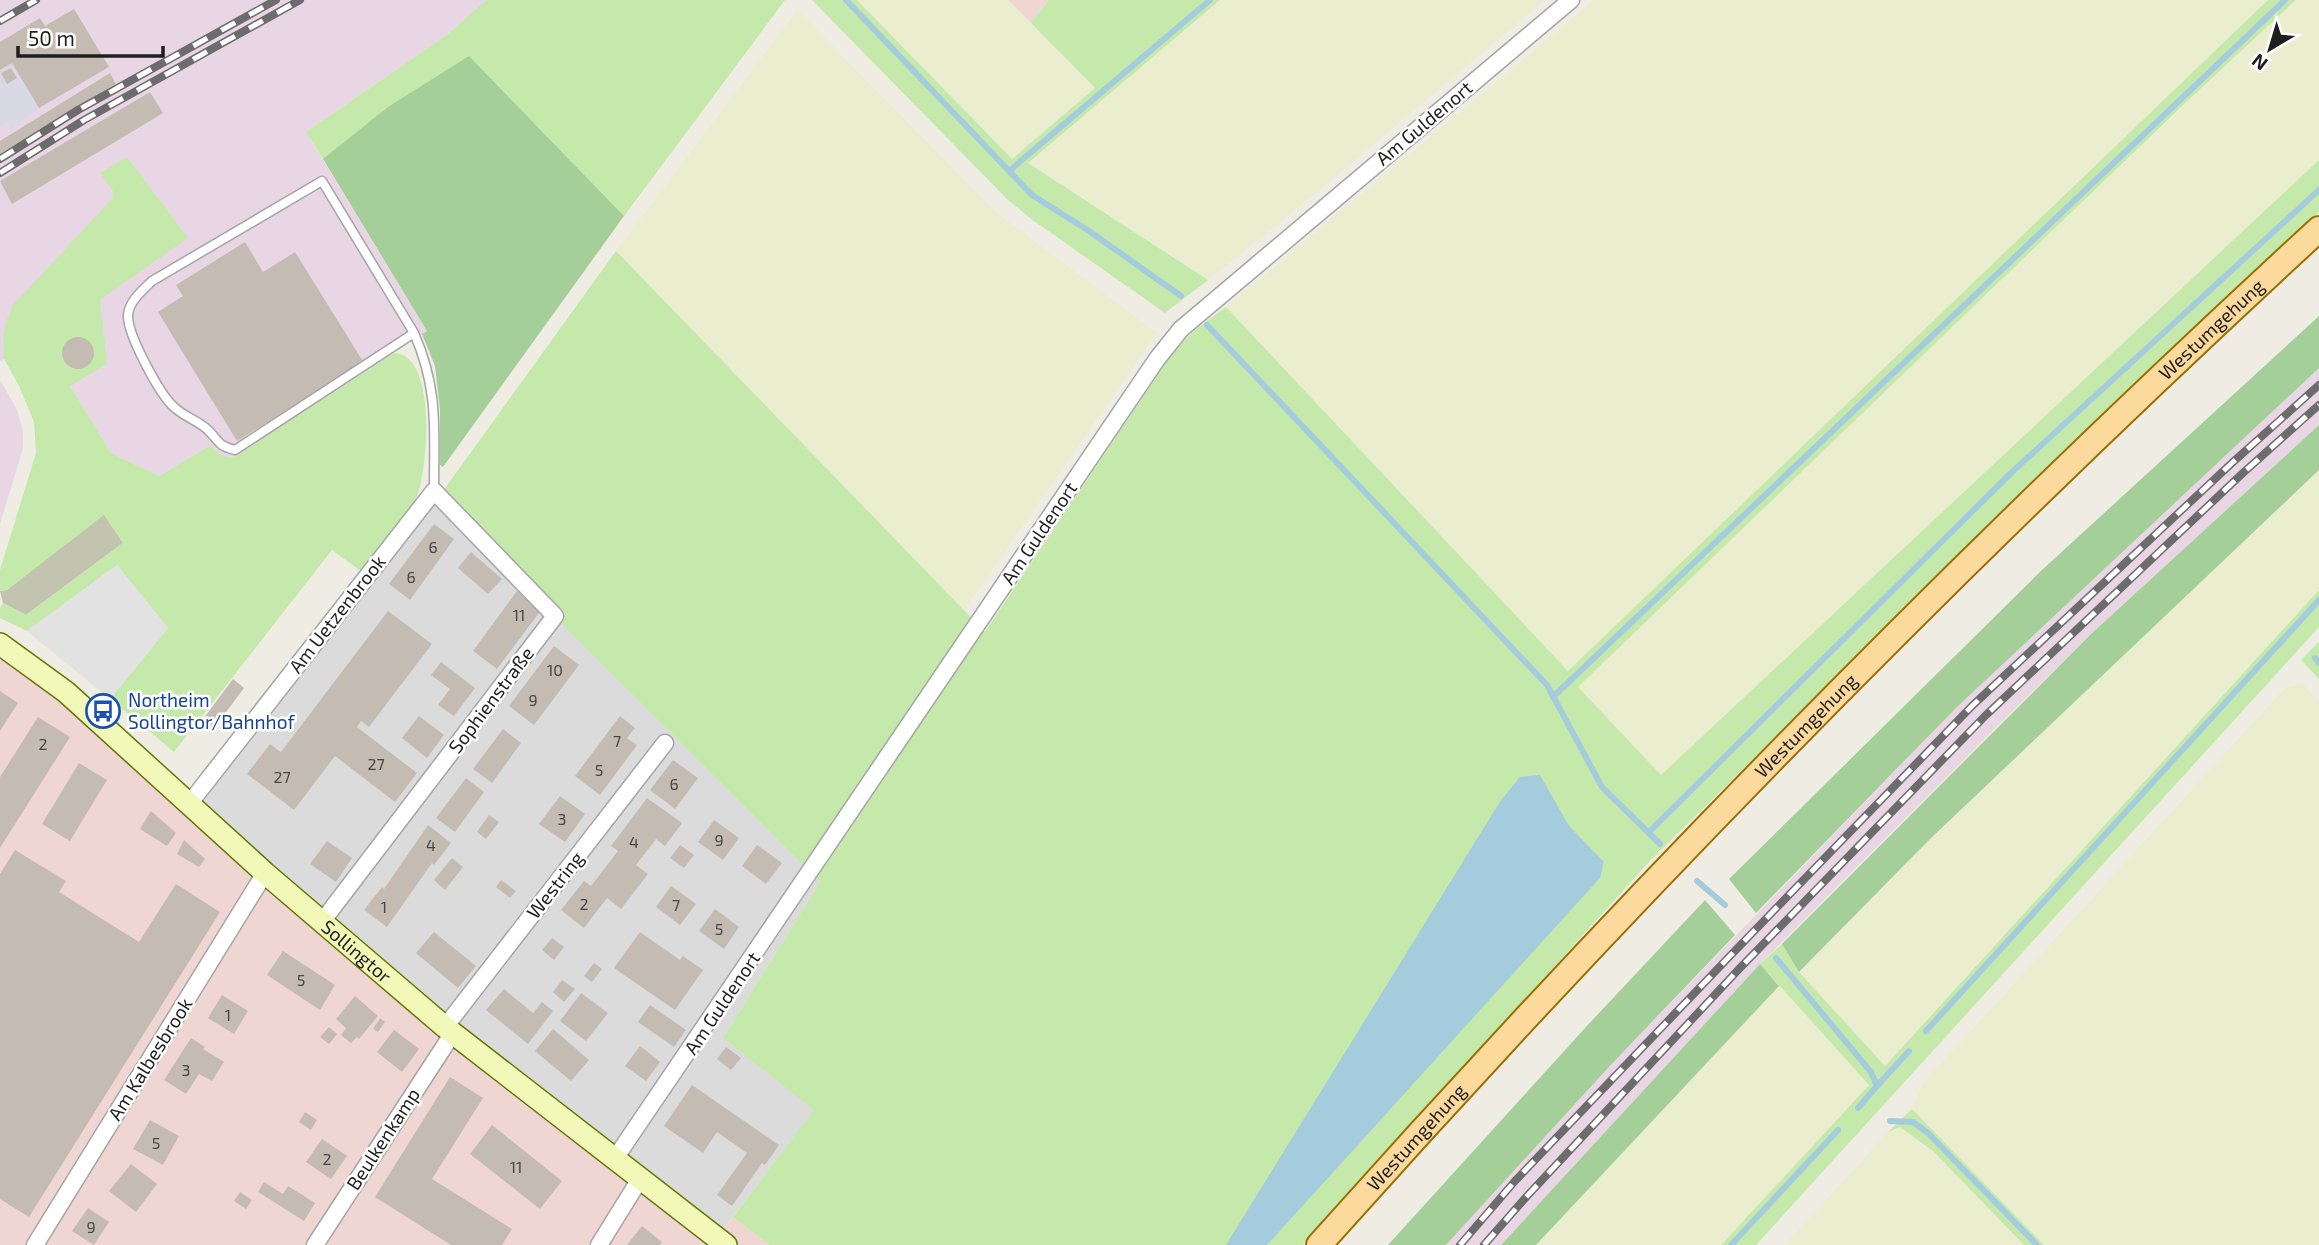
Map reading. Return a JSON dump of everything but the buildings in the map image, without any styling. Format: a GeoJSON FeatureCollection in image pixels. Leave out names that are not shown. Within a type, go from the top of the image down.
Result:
{"type":"FeatureCollection","features":[{"type":"Feature","properties":{"kind":"main road","name":"Westumgehung"},"geometry":{"type":"LineString","coordinates":[[1319,1245],[1647,890],[1849,681],[2192,347],[2319,229]]}},
{"type":"Feature","properties":{"kind":"main road","name":"Sollingtor"},"geometry":{"type":"LineString","coordinates":[[0,644],[66,692],[321,923],[449,1030],[726,1245]]}},
{"type":"Feature","properties":{"kind":"street","name":"Am Guldenort"},"geometry":{"type":"LineString","coordinates":[[614,1160],[1157,359],[1181,329],[1571,0]]}},
{"type":"Feature","properties":{"kind":"street","name":"Am Uetzenbrook"},"geometry":{"type":"LineString","coordinates":[[189,804],[433,491]]}},
{"type":"Feature","properties":{"kind":"street","name":"Sophienstraße"},"geometry":{"type":"LineString","coordinates":[[321,923],[555,616],[433,491]]}},
{"type":"Feature","properties":{"kind":"street","name":"Westring"},"geometry":{"type":"LineString","coordinates":[[449,1030],[665,743]]}},
{"type":"Feature","properties":{"kind":"street","name":"Am Kalbesbrook"},"geometry":{"type":"LineString","coordinates":[[35,1245],[265,873]]}},
{"type":"Feature","properties":{"kind":"street","name":"Beulkenkamp"},"geometry":{"type":"LineString","coordinates":[[315,1245],[449,1030]]}},
{"type":"Feature","properties":{"kind":"street"},"geometry":{"type":"LineString","coordinates":[[599,1245],[640,1179]]}},
{"type":"Feature","properties":{"kind":"lane"},"geometry":{"type":"LineString","coordinates":[[414,333],[235,450],[216,442],[209,431],[172,406],[138,352],[128,316],[131,303],[152,281],[322,181],[414,333],[428,367],[434,406],[433,491]]}},
{"type":"Feature","properties":{"kind":"shaded area"},"geometry":{"type":"Polygon","coordinates":[[[0,0],[486,0],[448,34],[306,132],[427,331],[235,457],[226,458],[218,454],[211,445],[159,476],[111,453],[70,386],[4,359],[0,361],[0,0]]]}},
{"type":"Feature","properties":{"kind":"shaded area"},"geometry":{"type":"Polygon","coordinates":[[[857,0],[1008,0],[1096,88],[1012,159],[857,0]]]}},
{"type":"Feature","properties":{"kind":"shaded area"},"geometry":{"type":"Polygon","coordinates":[[[1008,0],[1049,0],[1031,23],[1008,0]]]}},
{"type":"Feature","properties":{"kind":"shaded area"},"geometry":{"type":"Polygon","coordinates":[[[1220,0],[1545,0],[1315,194],[1208,280],[1028,163],[1220,0]]]}},
{"type":"Feature","properties":{"kind":"shaded area"},"geometry":{"type":"Polygon","coordinates":[[[1594,0],[2268,0],[1568,671],[1226,307],[1594,0]]]}},
{"type":"Feature","properties":{"kind":"shaded area"},"geometry":{"type":"Polygon","coordinates":[[[2296,0],[2319,0],[2319,160],[1661,775],[1578,687],[2183,105],[2296,0]]]}},
{"type":"Feature","properties":{"kind":"shaded area"},"geometry":{"type":"Polygon","coordinates":[[[797,10],[998,214],[1157,333],[964,610],[616,251],[797,10]]]}},
{"type":"Feature","properties":{"kind":"shaded area"},"geometry":{"type":"Polygon","coordinates":[[[12,63],[39,108],[11,130],[7,122],[0,127],[0,70],[12,63]]]}},
{"type":"Feature","properties":{"kind":"shaded area"},"geometry":{"type":"Polygon","coordinates":[[[2319,368],[2319,425],[2090,635],[1993,730],[1760,964],[1501,1245],[1446,1245],[1607,1069],[1957,707],[2319,368]]]}},
{"type":"Feature","properties":{"kind":"shaded area"},"geometry":{"type":"Polygon","coordinates":[[[0,380],[17,410],[23,431],[23,448],[0,524],[0,380]]]}},
{"type":"Feature","properties":{"kind":"shaded area"},"geometry":{"type":"Polygon","coordinates":[[[2319,470],[2319,590],[1884,1066],[1799,972],[1930,839],[2319,470]]]}},
{"type":"Feature","properties":{"kind":"shaded area"},"geometry":{"type":"Polygon","coordinates":[[[434,491],[566,616],[562,623],[820,882],[723,1038],[815,1110],[714,1241],[186,807],[434,491]]]}},
{"type":"Feature","properties":{"kind":"shaded area"},"geometry":{"type":"Polygon","coordinates":[[[104,514],[123,543],[26,615],[3,603],[0,591],[7,590],[104,514]]]}},
{"type":"Feature","properties":{"kind":"shaded area"},"geometry":{"type":"Polygon","coordinates":[[[117,565],[168,628],[110,699],[27,631],[117,565]]]}},
{"type":"Feature","properties":{"kind":"shaded area"},"geometry":{"type":"Polygon","coordinates":[[[0,650],[714,1241],[733,1217],[770,1245],[0,1245],[0,650]]]}},
{"type":"Feature","properties":{"kind":"shaded area"},"geometry":{"type":"Polygon","coordinates":[[[2302,683],[2319,702],[2319,1245],[2044,1245],[1912,1109],[1923,1083],[2284,689],[2302,683]]]}},
{"type":"Feature","properties":{"kind":"shaded area"},"geometry":{"type":"Polygon","coordinates":[[[1779,986],[1869,1085],[1721,1245],[1536,1245],[1779,986]]]}},
{"type":"Feature","properties":{"kind":"shaded area"},"geometry":{"type":"Polygon","coordinates":[[[1900,1127],[1933,1151],[2024,1245],[1785,1245],[1888,1132],[1900,1127]]]}},
{"type":"Feature","properties":{"kind":"green space"},"geometry":{"type":"Polygon","coordinates":[[[486,0],[785,0],[624,216],[469,56],[323,159],[306,132],[448,34],[486,0]]]}},
{"type":"Feature","properties":{"kind":"green space"},"geometry":{"type":"Polygon","coordinates":[[[812,0],[857,0],[1012,159],[1095,88],[1031,23],[1049,0],[1220,0],[1028,163],[1208,280],[1165,313],[1034,221],[1009,201],[812,0]]]}},
{"type":"Feature","properties":{"kind":"green space"},"geometry":{"type":"Polygon","coordinates":[[[2268,0],[2296,0],[2183,105],[1578,687],[1661,775],[2319,160],[2319,212],[2044,471],[1649,862],[1303,1245],[770,1245],[733,1217],[814,1110],[723,1038],[820,882],[561,623],[566,616],[443,491],[616,251],[985,632],[1173,352],[1195,330],[1226,307],[1568,671],[2268,0]]]}},
{"type":"Feature","properties":{"kind":"green space"},"geometry":{"type":"Polygon","coordinates":[[[469,56],[624,216],[443,467],[440,465],[440,409],[435,366],[422,334],[427,331],[323,159],[388,107],[469,56]]]}},
{"type":"Feature","properties":{"kind":"green space"},"geometry":{"type":"Polygon","coordinates":[[[127,157],[188,238],[100,300],[107,364],[70,386],[111,453],[159,476],[211,445],[221,455],[235,457],[394,353],[408,358],[418,372],[426,416],[424,465],[416,499],[362,572],[332,550],[174,752],[110,699],[168,628],[117,565],[27,631],[0,618],[3,603],[26,615],[123,543],[104,515],[7,590],[0,591],[0,570],[36,453],[34,422],[4,359],[3,338],[6,322],[13,305],[112,199],[113,191],[100,173],[127,157]],[[79,338],[69,341],[62,353],[65,362],[74,369],[84,368],[93,357],[91,345],[79,338]]]}},
{"type":"Feature","properties":{"kind":"green space"},"geometry":{"type":"Polygon","coordinates":[[[2319,316],[2319,368],[1957,707],[1756,913],[1729,879],[2042,570],[2319,316]]]}},
{"type":"Feature","properties":{"kind":"green space"},"geometry":{"type":"Polygon","coordinates":[[[2319,425],[2319,470],[1930,839],[1799,972],[1782,944],[2090,635],[2319,425]]]}},
{"type":"Feature","properties":{"kind":"green space"},"geometry":{"type":"Polygon","coordinates":[[[2319,590],[2319,627],[1756,1245],[1721,1245],[1869,1085],[1760,964],[1782,944],[1799,972],[1885,1066],[2319,590]]]}},
{"type":"Feature","properties":{"kind":"green space"},"geometry":{"type":"Polygon","coordinates":[[[2319,642],[2319,679],[2301,660],[2319,642]]]}},
{"type":"Feature","properties":{"kind":"green space"},"geometry":{"type":"Polygon","coordinates":[[[1705,900],[1735,935],[1607,1069],[1446,1245],[1388,1245],[1585,1028],[1705,900]]]}},
{"type":"Feature","properties":{"kind":"green space"},"geometry":{"type":"Polygon","coordinates":[[[1760,964],[1779,986],[1536,1245],[1501,1245],[1760,964]]]}},
{"type":"Feature","properties":{"kind":"green space"},"geometry":{"type":"Polygon","coordinates":[[[1912,1109],[2044,1245],[2024,1245],[1933,1151],[1900,1127],[1888,1132],[1912,1109]]]}},
{"type":"Feature","properties":{"kind":"water"},"geometry":{"type":"Polygon","coordinates":[[[1540,775],[1569,826],[1604,862],[1600,878],[1267,1245],[1226,1245],[1501,800],[1520,777],[1540,775]]]}},
{"type":"Feature","properties":{"kind":"waterway"},"geometry":{"type":"LineString","coordinates":[[846,0],[1032,195],[1089,231],[1181,296]]}},
{"type":"Feature","properties":{"kind":"waterway"},"geometry":{"type":"LineString","coordinates":[[1009,171],[1210,0]]}},
{"type":"Feature","properties":{"kind":"waterway"},"geometry":{"type":"LineString","coordinates":[[1553,697],[2285,0]]}},
{"type":"Feature","properties":{"kind":"waterway"},"geometry":{"type":"LineString","coordinates":[[1649,832],[2011,473],[2319,190]]}},
{"type":"Feature","properties":{"kind":"waterway"},"geometry":{"type":"LineString","coordinates":[[1207,325],[1547,685],[1602,787],[1660,844]]}},
{"type":"Feature","properties":{"kind":"waterway"},"geometry":{"type":"LineString","coordinates":[[1926,1031],[2319,600]]}},
{"type":"Feature","properties":{"kind":"waterway"},"geometry":{"type":"LineString","coordinates":[[2315,658],[2319,663]]}},
{"type":"Feature","properties":{"kind":"waterway"},"geometry":{"type":"LineString","coordinates":[[1697,881],[1725,905]]}},
{"type":"Feature","properties":{"kind":"waterway"},"geometry":{"type":"LineString","coordinates":[[1776,958],[1871,1072],[1877,1086],[1858,1108]]}},
{"type":"Feature","properties":{"kind":"waterway"},"geometry":{"type":"LineString","coordinates":[[1877,1086],[1909,1051]]}},
{"type":"Feature","properties":{"kind":"waterway"},"geometry":{"type":"LineString","coordinates":[[1890,1121],[1913,1122],[1928,1133],[2037,1245]]}},
{"type":"Feature","properties":{"kind":"waterway"},"geometry":{"type":"LineString","coordinates":[[1731,1245],[1838,1130]]}},
{"type":"Feature","properties":{"kind":"railway"},"geometry":{"type":"LineString","coordinates":[[0,21],[36,0]]}},
{"type":"Feature","properties":{"kind":"railway"},"geometry":{"type":"LineString","coordinates":[[0,159],[78,110],[276,0]]}},
{"type":"Feature","properties":{"kind":"railway"},"geometry":{"type":"LineString","coordinates":[[0,173],[84,120],[300,0]]}},
{"type":"Feature","properties":{"kind":"railway"},"geometry":{"type":"LineString","coordinates":[[1460,1245],[1515,1181],[1972,706],[2319,385]]}},
{"type":"Feature","properties":{"kind":"railway"},"geometry":{"type":"LineString","coordinates":[[1484,1245],[1739,969],[1985,716],[2319,405]]}},
{"type":"Feature","properties":{"kind":"place","name":"Northeim Sollingtor/Bahnhof"},"geometry":{"type":"Point","coordinates":[103,711]}}]}
